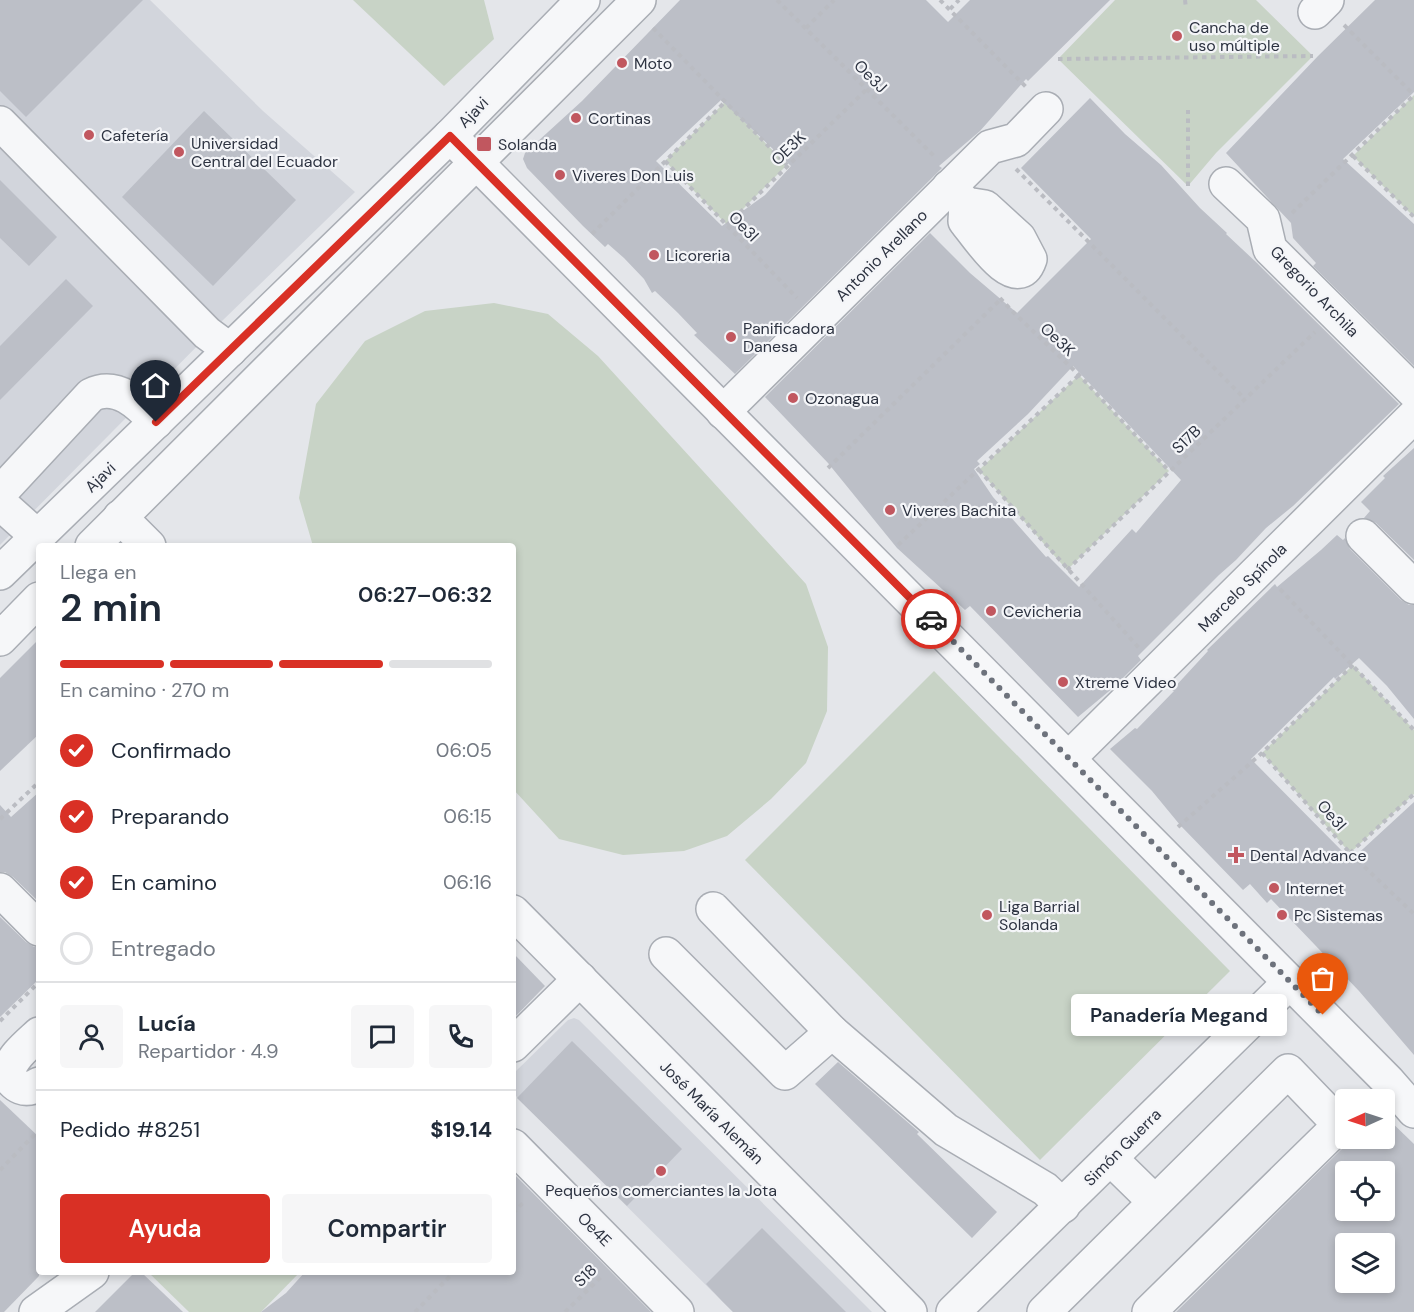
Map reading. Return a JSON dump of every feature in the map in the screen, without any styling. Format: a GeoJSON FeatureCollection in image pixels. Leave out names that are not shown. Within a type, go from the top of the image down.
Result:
{"type":"FeatureCollection","features":[{"type":"Feature","properties":{"kind":"street","name":"Ajavi"},"geometry":{"type":"LineString","coordinates":[[0,573],[450,136],[583,0]]}},
{"type":"Feature","properties":{"kind":"street"},"geometry":{"type":"LineString","coordinates":[[95,543],[476,163],[644,12]]}},
{"type":"Feature","properties":{"kind":"street","name":"Antonio Arellano"},"geometry":{"type":"LineString","coordinates":[[723,412],[990,147],[1016,140],[1037,100]]}},
{"type":"Feature","properties":{"kind":"street"},"geometry":{"type":"LineString","coordinates":[[0,123],[207,333],[230,350]]}},
{"type":"Feature","properties":{"kind":"street"},"geometry":{"type":"LineString","coordinates":[[450,136],[1290,982],[1378,1089]]}},
{"type":"Feature","properties":{"kind":"street","name":"Gregorio Archila"},"geometry":{"type":"LineString","coordinates":[[1226,184],[1263,219],[1270,249],[1414,392]]}},
{"type":"Feature","properties":{"kind":"street"},"geometry":{"type":"LineString","coordinates":[[0,493],[91,395],[99,391],[121,393],[139,404],[156,422]]}},
{"type":"Feature","properties":{"kind":"street","name":"Marcelo Spínola"},"geometry":{"type":"LineString","coordinates":[[1069,758],[1414,416]]}},
{"type":"Feature","properties":{"kind":"street"},"geometry":{"type":"LineString","coordinates":[[1328,501],[1414,587]]}},
{"type":"Feature","properties":{"kind":"street"},"geometry":{"type":"LineString","coordinates":[[0,503],[38,537]]}},
{"type":"Feature","properties":{"kind":"street"},"geometry":{"type":"LineString","coordinates":[[120,517],[146,543]]}},
{"type":"Feature","properties":{"kind":"street"},"geometry":{"type":"LineString","coordinates":[[0,639],[36,602]]}},
{"type":"Feature","properties":{"kind":"street"},"geometry":{"type":"LineString","coordinates":[[0,890],[36,926]]}},
{"type":"Feature","properties":{"kind":"street"},"geometry":{"type":"LineString","coordinates":[[712,909],[831,1032],[946,1130],[1045,1189],[1063,1206]]}},
{"type":"Feature","properties":{"kind":"street","name":"José María Alemán"},"geometry":{"type":"LineString","coordinates":[[516,915],[910,1312]]}},
{"type":"Feature","properties":{"kind":"street"},"geometry":{"type":"LineString","coordinates":[[666,954],[785,1073],[831,1032]]}},
{"type":"Feature","properties":{"kind":"street"},"geometry":{"type":"LineString","coordinates":[[516,1042],[580,979]]}},
{"type":"Feature","properties":{"kind":"street","name":"Simón Guerra"},"geometry":{"type":"LineString","coordinates":[[953,1312],[1290,982]]}},
{"type":"Feature","properties":{"kind":"street"},"geometry":{"type":"LineString","coordinates":[[36,1037],[21,1050],[10,1065],[8,1074],[13,1083],[22,1089],[30,1089],[36,1086]]}},
{"type":"Feature","properties":{"kind":"street"},"geometry":{"type":"LineString","coordinates":[[1044,1312],[1288,1071],[1335,1115]]}},
{"type":"Feature","properties":{"kind":"street"},"geometry":{"type":"LineString","coordinates":[[1395,1100],[1414,1111]]}},
{"type":"Feature","properties":{"kind":"street"},"geometry":{"type":"LineString","coordinates":[[1149,1312],[1335,1128]]}},
{"type":"Feature","properties":{"kind":"street","name":"Oe4E"},"geometry":{"type":"LineString","coordinates":[[516,1149],[677,1312]]}},
{"type":"Feature","properties":{"kind":"street"},"geometry":{"type":"LineString","coordinates":[[1111,1159],[1155,1202]]}},
{"type":"Feature","properties":{"kind":"street"},"geometry":{"type":"LineString","coordinates":[[36,1312],[88,1275]]}},
{"type":"Feature","properties":{"kind":"path","name":"Oe3J"},"geometry":{"type":"LineString","coordinates":[[777,0],[867,89],[952,184]]}},
{"type":"Feature","properties":{"kind":"path"},"geometry":{"type":"LineString","coordinates":[[806,28],[834,0]]}},
{"type":"Feature","properties":{"kind":"path"},"geometry":{"type":"LineString","coordinates":[[940,0],[1037,100]]}},
{"type":"Feature","properties":{"kind":"path"},"geometry":{"type":"LineString","coordinates":[[950,9],[959,0]]}},
{"type":"Feature","properties":{"kind":"path"},"geometry":{"type":"LineString","coordinates":[[1185,0],[1186,8]]}},
{"type":"Feature","properties":{"kind":"path"},"geometry":{"type":"LineString","coordinates":[[644,12],[725,102],[787,165]]}},
{"type":"Feature","properties":{"kind":"path"},"geometry":{"type":"LineString","coordinates":[[1285,220],[1414,95],[1329,12]]}},
{"type":"Feature","properties":{"kind":"path"},"geometry":{"type":"LineString","coordinates":[[1058,59],[1313,56]]}},
{"type":"Feature","properties":{"kind":"path","name":"OE3K"},"geometry":{"type":"LineString","coordinates":[[726,225],[867,89]]}},
{"type":"Feature","properties":{"kind":"path"},"geometry":{"type":"LineString","coordinates":[[592,234],[725,102]]}},
{"type":"Feature","properties":{"kind":"path"},"geometry":{"type":"LineString","coordinates":[[1188,110],[1188,186]]}},
{"type":"Feature","properties":{"kind":"path"},"geometry":{"type":"LineString","coordinates":[[1353,156],[1414,217]]}},
{"type":"Feature","properties":{"kind":"path","name":"Oe3l"},"geometry":{"type":"LineString","coordinates":[[665,161],[798,299]]}},
{"type":"Feature","properties":{"kind":"path"},"geometry":{"type":"LineString","coordinates":[[1015,168],[1245,399]]}},
{"type":"Feature","properties":{"kind":"path","name":"Oe3K"},"geometry":{"type":"LineString","coordinates":[[993,290],[1169,471]]}},
{"type":"Feature","properties":{"kind":"path"},"geometry":{"type":"LineString","coordinates":[[828,468],[1001,300]]}},
{"type":"Feature","properties":{"kind":"path","name":"S17B"},"geometry":{"type":"LineString","coordinates":[[1066,570],[1322,326]]}},
{"type":"Feature","properties":{"kind":"path"},"geometry":{"type":"LineString","coordinates":[[891,551],[1078,375]]}},
{"type":"Feature","properties":{"kind":"path"},"geometry":{"type":"LineString","coordinates":[[979,470],[1066,570],[1142,651]]}},
{"type":"Feature","properties":{"kind":"path"},"geometry":{"type":"LineString","coordinates":[[1273,580],[1414,730]]}},
{"type":"Feature","properties":{"kind":"path"},"geometry":{"type":"LineString","coordinates":[[1178,827],[1262,753],[1353,665]]}},
{"type":"Feature","properties":{"kind":"path","name":"Oe3l"},"geometry":{"type":"LineString","coordinates":[[1262,753],[1350,853],[1414,914]]}},
{"type":"Feature","properties":{"kind":"path"},"geometry":{"type":"LineString","coordinates":[[0,819],[36,785]]}},
{"type":"Feature","properties":{"kind":"path"},"geometry":{"type":"LineString","coordinates":[[1350,853],[1414,794]]}},
{"type":"Feature","properties":{"kind":"path"},"geometry":{"type":"LineString","coordinates":[[0,1021],[36,985]]}},
{"type":"Feature","properties":{"kind":"path"},"geometry":{"type":"LineString","coordinates":[[0,1170],[36,1133]]}},
{"type":"Feature","properties":{"kind":"path","name":"S18"},"geometry":{"type":"LineString","coordinates":[[565,1312],[622,1256]]}},
{"type":"Feature","properties":{"kind":"path"},"geometry":{"type":"LineString","coordinates":[[415,1312],[451,1275]]}},
{"type":"Feature","properties":{"kind":"shaded area"},"geometry":{"type":"Polygon","coordinates":[[[0,0],[150,0],[263,111],[355,192],[222,321],[0,545],[0,0]]]}},
{"type":"Feature","properties":{"kind":"shaded area"},"geometry":{"type":"Polygon","coordinates":[[[353,0],[484,0],[494,39],[444,86],[353,0]]]}},
{"type":"Feature","properties":{"kind":"shaded area"},"geometry":{"type":"Polygon","coordinates":[[[1115,0],[1256,0],[1313,56],[1216,153],[1188,186],[1058,59],[1115,0]]]}},
{"type":"Feature","properties":{"kind":"shaded area"},"geometry":{"type":"Polygon","coordinates":[[[1414,95],[1414,217],[1353,156],[1414,95]]]}},
{"type":"Feature","properties":{"kind":"shaded area"},"geometry":{"type":"Polygon","coordinates":[[[725,102],[787,165],[727,225],[665,161],[725,102]]]}},
{"type":"Feature","properties":{"kind":"shaded area"},"geometry":{"type":"Polygon","coordinates":[[[494,303],[548,314],[598,356],[806,584],[828,647],[827,711],[806,763],[771,799],[727,836],[684,851],[623,855],[559,839],[516,792],[516,543],[312,543],[299,498],[316,404],[365,341],[425,311],[494,303]]]}},
{"type":"Feature","properties":{"kind":"shaded area"},"geometry":{"type":"Polygon","coordinates":[[[1079,375],[1169,471],[1067,570],[979,470],[1079,375]]]}},
{"type":"Feature","properties":{"kind":"shaded area"},"geometry":{"type":"Polygon","coordinates":[[[1353,665],[1414,730],[1414,794],[1350,853],[1262,753],[1353,665]]]}},
{"type":"Feature","properties":{"kind":"shaded area","name":"Liga Barrial Solanda"},"geometry":{"type":"Polygon","coordinates":[[[934,671],[1230,971],[1040,1160],[745,860],[934,671]]]}},
{"type":"Feature","properties":{"kind":"shaded area","name":"Pequeños comerciantes la Jota"},"geometry":{"type":"Polygon","coordinates":[[[574,1018],[579,1020],[872,1312],[733,1312],[516,1096],[516,1071],[568,1020],[574,1018]]]}},
{"type":"Feature","properties":{"kind":"shaded area"},"geometry":{"type":"Polygon","coordinates":[[[151,1275],[297,1275],[261,1312],[189,1312],[151,1275]]]}},
{"type":"Feature","properties":{"kind":"building"},"geometry":{"type":"Polygon","coordinates":[[[0,0],[143,0],[26,117],[0,91],[0,0]]]}},
{"type":"Feature","properties":{"kind":"building"},"geometry":{"type":"Polygon","coordinates":[[[680,0],[926,0],[948,22],[970,0],[1110,0],[1028,81],[1026,79],[980,131],[939,166],[942,168],[735,374],[694,335],[697,333],[678,313],[655,291],[652,293],[644,279],[624,258],[608,244],[605,247],[527,168],[523,159],[525,153],[582,101],[680,0]],[[721,100],[656,161],[722,226],[765,195],[791,166],[721,100]]]}},
{"type":"Feature","properties":{"kind":"building"},"geometry":{"type":"Polygon","coordinates":[[[1375,0],[1414,0],[1414,92],[1343,159],[1414,224],[1414,366],[1313,266],[1316,263],[1293,238],[1291,223],[1226,153],[1375,0]]]}},
{"type":"Feature","properties":{"kind":"building"},"geometry":{"type":"Polygon","coordinates":[[[1090,98],[1125,134],[1161,165],[1200,208],[1399,404],[1293,506],[1266,528],[1138,656],[1141,660],[1114,687],[1078,717],[970,606],[965,610],[897,548],[828,463],[765,397],[930,233],[970,273],[1017,313],[1091,239],[1021,168],[1090,98]],[[1073,366],[1028,414],[977,461],[980,464],[974,469],[993,497],[1046,557],[1048,556],[1079,587],[1132,529],[1136,533],[1181,480],[1073,366]]]}},
{"type":"Feature","properties":{"kind":"building"},"geometry":{"type":"Polygon","coordinates":[[[204,111],[296,200],[213,286],[122,197],[204,111]]]}},
{"type":"Feature","properties":{"kind":"building"},"geometry":{"type":"Polygon","coordinates":[[[0,180],[57,237],[29,266],[0,238],[0,180]]]}},
{"type":"Feature","properties":{"kind":"building"},"geometry":{"type":"Polygon","coordinates":[[[66,279],[93,306],[0,400],[0,346],[66,279]]]}},
{"type":"Feature","properties":{"kind":"building"},"geometry":{"type":"Polygon","coordinates":[[[1414,448],[1414,560],[1376,523],[1364,518],[1370,511],[1361,502],[1385,478],[1383,476],[1414,448]]]}},
{"type":"Feature","properties":{"kind":"building"},"geometry":{"type":"Polygon","coordinates":[[[1337,535],[1343,540],[1345,538],[1350,549],[1401,600],[1414,605],[1414,719],[1387,686],[1359,658],[1335,679],[1334,677],[1251,759],[1351,860],[1414,802],[1414,1055],[1359,991],[1271,899],[1267,903],[1250,884],[1243,890],[1110,749],[1135,728],[1137,729],[1174,691],[1172,690],[1207,650],[1275,584],[1277,587],[1337,535]]]}},
{"type":"Feature","properties":{"kind":"building"},"geometry":{"type":"Polygon","coordinates":[[[36,642],[36,737],[0,771],[0,678],[36,642]]]}},
{"type":"Feature","properties":{"kind":"building"},"geometry":{"type":"Polygon","coordinates":[[[36,795],[36,899],[13,877],[0,872],[0,805],[11,817],[36,795]]]}},
{"type":"Feature","properties":{"kind":"building"},"geometry":{"type":"Polygon","coordinates":[[[0,917],[26,942],[36,947],[36,982],[0,1017],[0,917]]]}},
{"type":"Feature","properties":{"kind":"building"},"geometry":{"type":"Polygon","coordinates":[[[516,956],[545,986],[516,1016],[516,956]]]}},
{"type":"Feature","properties":{"kind":"building"},"geometry":{"type":"Polygon","coordinates":[[[572,1041],[682,1149],[627,1206],[517,1098],[572,1041]]]}},
{"type":"Feature","properties":{"kind":"building"},"geometry":{"type":"Polygon","coordinates":[[[838,1062],[919,1132],[917,1134],[997,1212],[972,1238],[815,1084],[838,1062]]]}},
{"type":"Feature","properties":{"kind":"building"},"geometry":{"type":"Polygon","coordinates":[[[0,1100],[36,1134],[36,1275],[39,1276],[4,1312],[0,1312],[0,1100]]]}},
{"type":"Feature","properties":{"kind":"building"},"geometry":{"type":"Polygon","coordinates":[[[1395,1126],[1414,1144],[1414,1312],[1176,1312],[1342,1149],[1395,1149],[1395,1126]]]}},
{"type":"Feature","properties":{"kind":"building"},"geometry":{"type":"Polygon","coordinates":[[[516,1176],[651,1312],[261,1312],[286,1293],[302,1275],[516,1275],[516,1176]]]}},
{"type":"Feature","properties":{"kind":"building"},"geometry":{"type":"Polygon","coordinates":[[[762,1228],[846,1312],[733,1312],[722,1301],[706,1284],[762,1228]]]}},
{"type":"Feature","properties":{"kind":"building"},"geometry":{"type":"Polygon","coordinates":[[[132,1275],[144,1275],[183,1312],[95,1312],[132,1275]]]}},
{"type":"Feature","properties":{"kind":"way so far"},"geometry":{"type":"LineString","coordinates":[[931,619],[1323,1015]]}},
{"type":"Feature","properties":{"kind":"place","name":"Cancha de uso múltiple"},"geometry":{"type":"Point","coordinates":[1177,36]}},
{"type":"Feature","properties":{"kind":"place","name":"Moto"},"geometry":{"type":"Point","coordinates":[622,63]}},
{"type":"Feature","properties":{"kind":"place","name":"Cortinas"},"geometry":{"type":"Point","coordinates":[576,118]}},
{"type":"Feature","properties":{"kind":"place","name":"Cafetería"},"geometry":{"type":"Point","coordinates":[89,135]}},
{"type":"Feature","properties":{"kind":"place","name":"Solanda"},"geometry":{"type":"Point","coordinates":[484,144]}},
{"type":"Feature","properties":{"kind":"place","name":"Universidad Central del Ecuador"},"geometry":{"type":"Point","coordinates":[179,152]}},
{"type":"Feature","properties":{"kind":"place","name":"Viveres Don Luis"},"geometry":{"type":"Point","coordinates":[560,175]}},
{"type":"Feature","properties":{"kind":"place","name":"Licoreria"},"geometry":{"type":"Point","coordinates":[654,255]}},
{"type":"Feature","properties":{"kind":"place","name":"Panificadora Danesa"},"geometry":{"type":"Point","coordinates":[731,337]}},
{"type":"Feature","properties":{"kind":"place","name":"Ozonagua"},"geometry":{"type":"Point","coordinates":[793,398]}},
{"type":"Feature","properties":{"kind":"place","name":"Viveres Bachita"},"geometry":{"type":"Point","coordinates":[890,510]}},
{"type":"Feature","properties":{"kind":"place","name":"Cevicheria"},"geometry":{"type":"Point","coordinates":[991,611]}},
{"type":"Feature","properties":{"kind":"place","name":"Xtreme Video"},"geometry":{"type":"Point","coordinates":[1063,682]}},
{"type":"Feature","properties":{"kind":"place","name":"Dental Advance"},"geometry":{"type":"Point","coordinates":[1236,855]}},
{"type":"Feature","properties":{"kind":"place","name":"Internet"},"geometry":{"type":"Point","coordinates":[1274,888]}},
{"type":"Feature","properties":{"kind":"place","name":"Liga Barrial Solanda"},"geometry":{"type":"Point","coordinates":[987,915]}},
{"type":"Feature","properties":{"kind":"place","name":"Pc Sistemas"},"geometry":{"type":"Point","coordinates":[1282,915]}},
{"type":"Feature","properties":{"kind":"place","name":"Panadería Megand"},"geometry":{"type":"Point","coordinates":[1323,1015]}},
{"type":"Feature","properties":{"kind":"place","name":"Pequeños comerciantes la Jota"},"geometry":{"type":"Point","coordinates":[661,1171]}},
{"type":"Feature","properties":{"kind":"route"},"geometry":{"type":"LineString","coordinates":[[156,422],[450,136],[931,619]]}}]}
